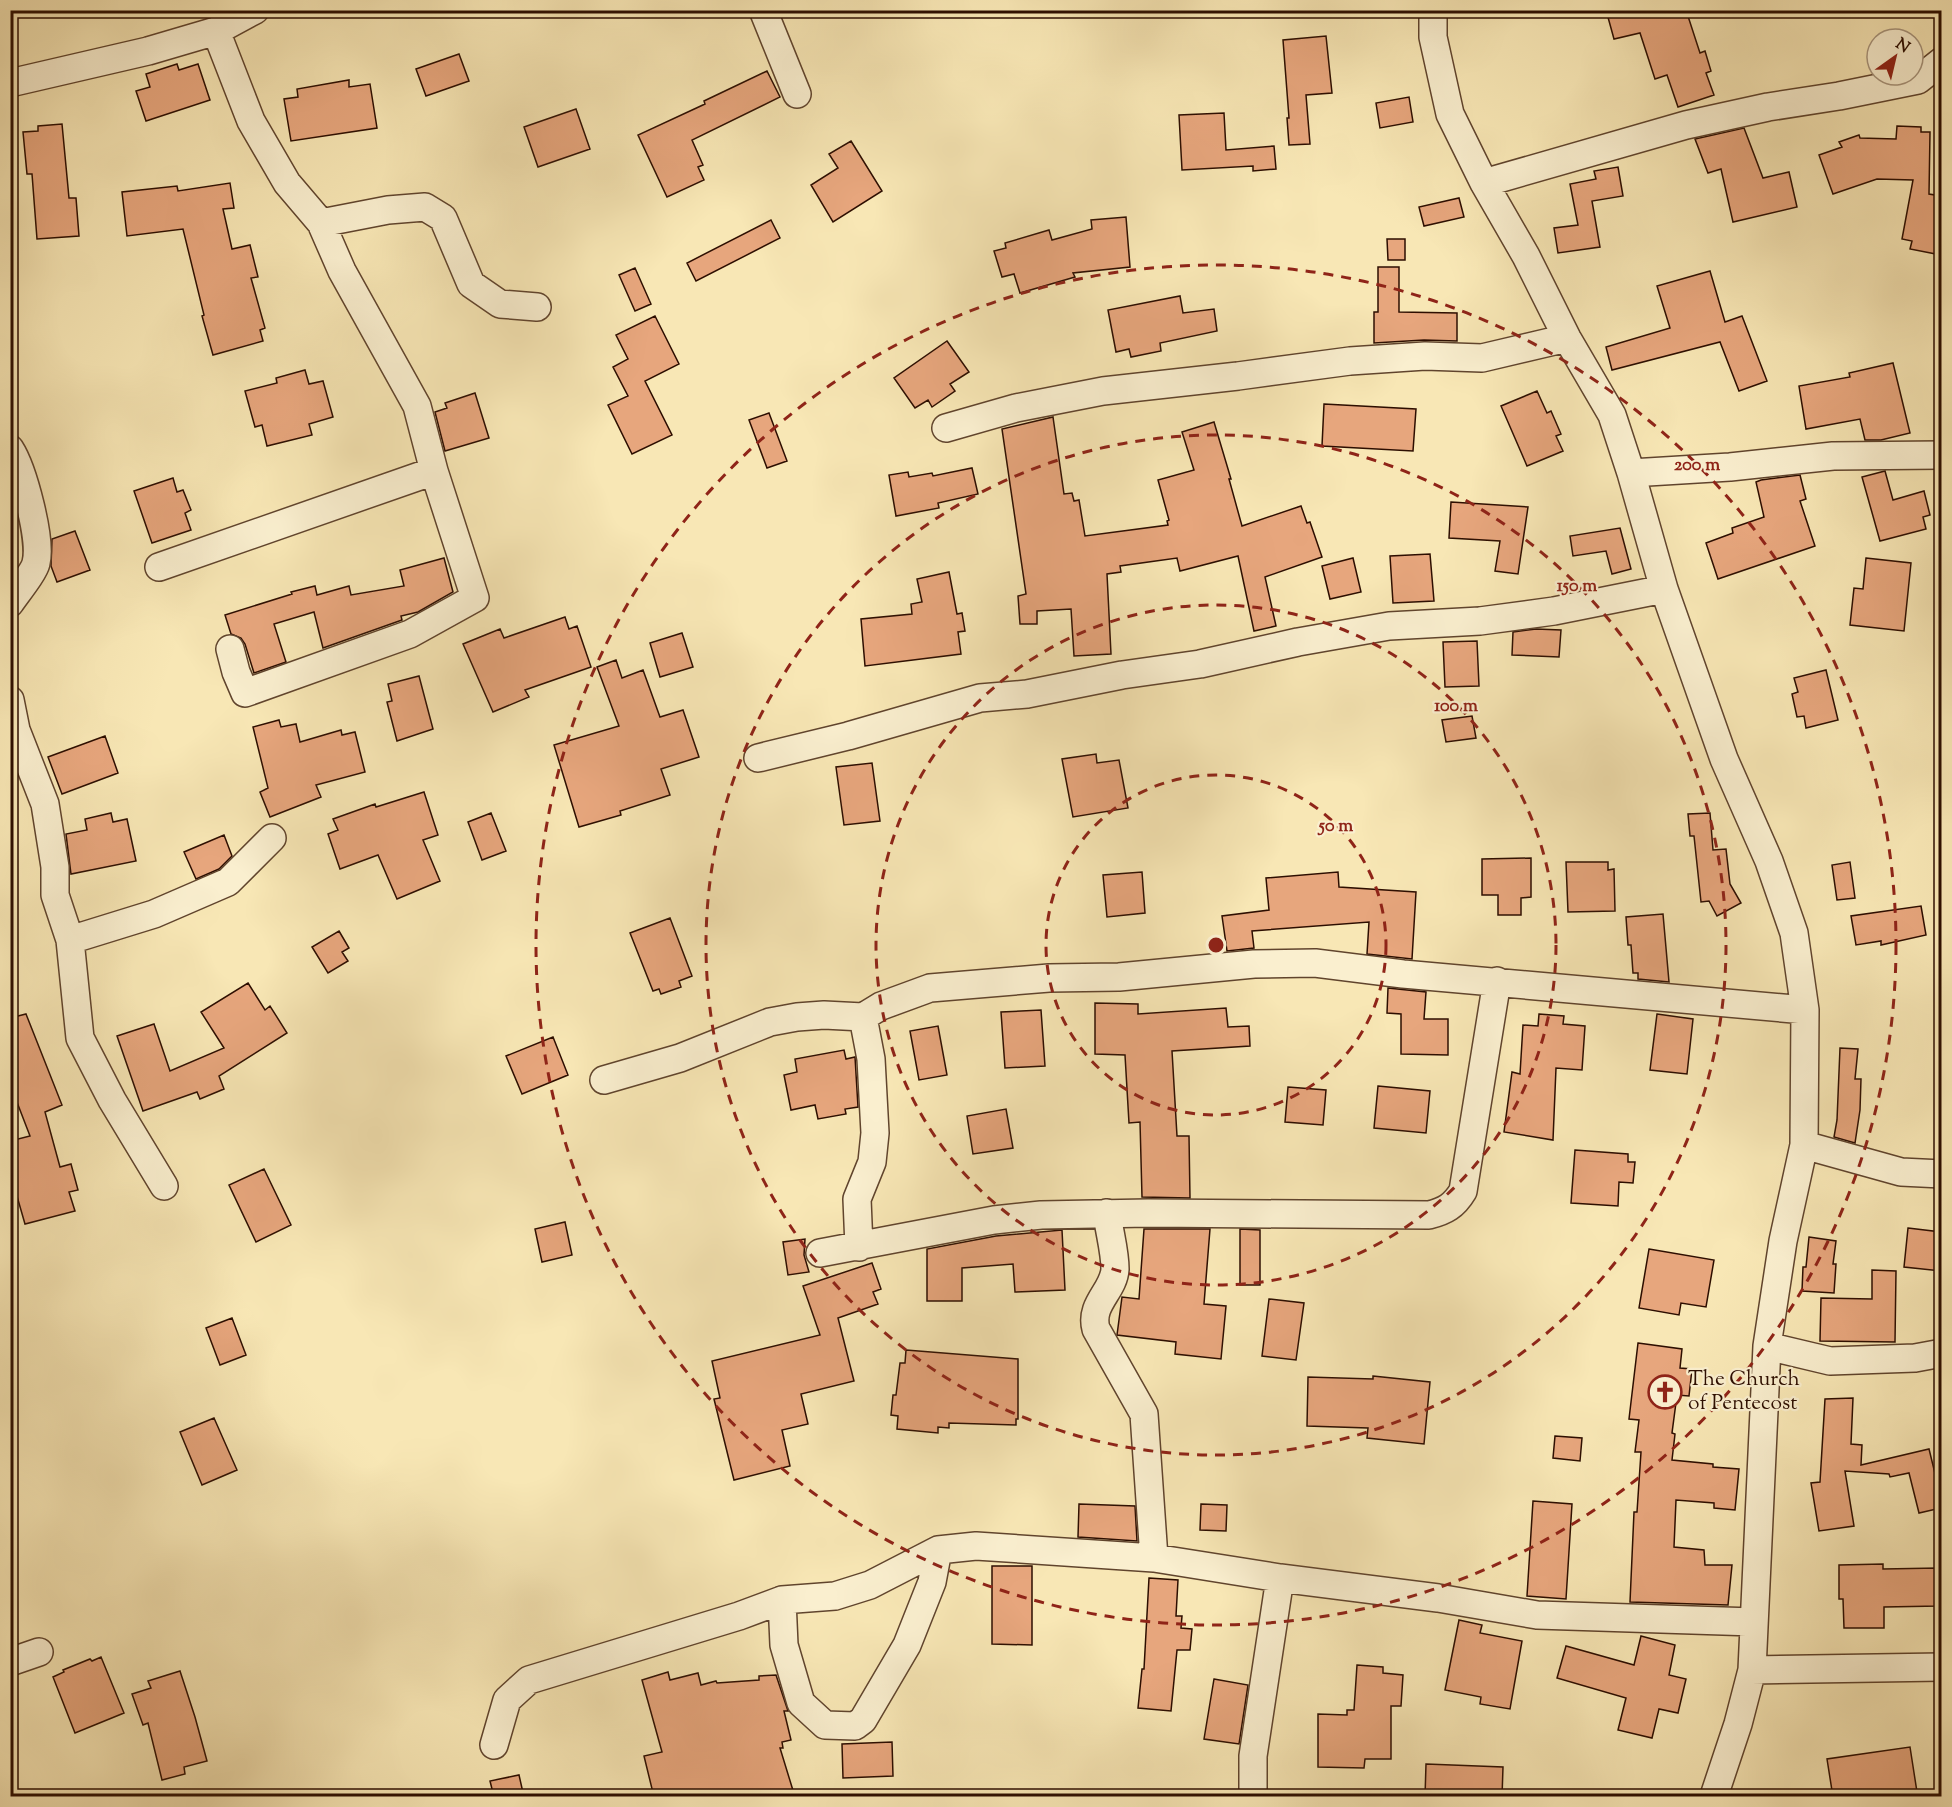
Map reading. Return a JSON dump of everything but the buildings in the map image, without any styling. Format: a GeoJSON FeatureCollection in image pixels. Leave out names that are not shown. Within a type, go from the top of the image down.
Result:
{"type":"FeatureCollection","features":[{"type":"Feature","properties":{"kind":"street"},"geometry":{"type":"LineString","coordinates":[[10,83],[148,51],[216,31],[255,10]]}},
{"type":"Feature","properties":{"kind":"street"},"geometry":{"type":"LineString","coordinates":[[763,10],[797,94]]}},
{"type":"Feature","properties":{"kind":"street"},"geometry":{"type":"LineString","coordinates":[[1433,10],[1433,37],[1450,114],[1484,183],[1526,256],[1567,338],[1612,415],[1664,589],[1724,759],[1769,861],[1794,933],[1805,1010],[1804,1145],[1783,1241],[1767,1346],[1752,1670],[1738,1724],[1714,1797]]}},
{"type":"Feature","properties":{"kind":"street"},"geometry":{"type":"LineString","coordinates":[[216,31],[251,121],[287,183],[321,224],[342,271],[417,406],[434,471],[475,598],[410,634],[245,693],[230,649]]}},
{"type":"Feature","properties":{"kind":"street"},"geometry":{"type":"LineString","coordinates":[[1484,183],[1686,125],[1768,107],[1918,80],[1941,61]]}},
{"type":"Feature","properties":{"kind":"street"},"geometry":{"type":"LineString","coordinates":[[321,224],[388,210],[425,207],[443,218],[471,284],[500,304],[537,307]]}},
{"type":"Feature","properties":{"kind":"street"},"geometry":{"type":"LineString","coordinates":[[946,428],[1016,408],[1103,391],[1350,361],[1425,356],[1482,358],[1567,338]]}},
{"type":"Feature","properties":{"kind":"street"},"geometry":{"type":"LineString","coordinates":[[10,449],[18,460],[36,531],[36,564],[10,603]]}},
{"type":"Feature","properties":{"kind":"street"},"geometry":{"type":"LineString","coordinates":[[1631,473],[1730,467],[1833,456],[1941,455]]}},
{"type":"Feature","properties":{"kind":"street"},"geometry":{"type":"LineString","coordinates":[[159,567],[434,471]]}},
{"type":"Feature","properties":{"kind":"street"},"geometry":{"type":"LineString","coordinates":[[758,758],[848,736],[980,698],[1027,694],[1122,675],[1200,664],[1298,642],[1389,626],[1480,621],[1554,611],[1664,589]]}},
{"type":"Feature","properties":{"kind":"street"},"geometry":{"type":"LineString","coordinates":[[10,700],[16,730],[45,804],[55,867],[55,894],[70,940],[80,1038],[112,1100],[164,1186]]}},
{"type":"Feature","properties":{"kind":"street"},"geometry":{"type":"LineString","coordinates":[[70,940],[154,915],[228,882],[272,838]]}},
{"type":"Feature","properties":{"kind":"street"},"geometry":{"type":"LineString","coordinates":[[604,1080],[680,1058],[770,1022],[824,1015],[863,1017],[881,1006],[930,988],[1049,978],[1119,977],[1254,964],[1315,963],[1403,974],[1805,1010]]}},
{"type":"Feature","properties":{"kind":"street"},"geometry":{"type":"LineString","coordinates":[[820,1253],[994,1220],[1041,1215],[1429,1215],[1447,1210],[1458,1200],[1463,1191],[1497,981]]}},
{"type":"Feature","properties":{"kind":"street"},"geometry":{"type":"LineString","coordinates":[[859,1246],[856,1199],[872,1162],[875,1133],[871,1059],[863,1017]]}},
{"type":"Feature","properties":{"kind":"street"},"geometry":{"type":"LineString","coordinates":[[1804,1145],[1901,1172],[1941,1174]]}},
{"type":"Feature","properties":{"kind":"street"},"geometry":{"type":"LineString","coordinates":[[1107,1214],[1115,1269],[1094,1320],[1096,1329],[1144,1414],[1154,1558]]}},
{"type":"Feature","properties":{"kind":"street"},"geometry":{"type":"LineString","coordinates":[[1767,1346],[1830,1361],[1915,1358],[1941,1353]]}},
{"type":"Feature","properties":{"kind":"street"},"geometry":{"type":"LineString","coordinates":[[494,1745],[507,1700],[530,1680],[739,1616],[782,1600],[835,1596],[870,1585],[938,1550],[976,1546],[1154,1558],[1280,1578],[1438,1598],[1537,1615],[1754,1623]]}},
{"type":"Feature","properties":{"kind":"street"},"geometry":{"type":"LineString","coordinates":[[782,1600],[784,1646],[801,1703],[825,1725],[855,1726],[863,1720],[907,1645],[932,1582],[938,1550]]}},
{"type":"Feature","properties":{"kind":"street"},"geometry":{"type":"LineString","coordinates":[[1253,1797],[1253,1756],[1280,1578]]}},
{"type":"Feature","properties":{"kind":"street"},"geometry":{"type":"LineString","coordinates":[[10,1662],[39,1652]]}},
{"type":"Feature","properties":{"kind":"street"},"geometry":{"type":"LineString","coordinates":[[1752,1670],[1941,1667]]}},
{"type":"Feature","properties":{"kind":"place","name":"The Church of Pentecost"},"geometry":{"type":"Point","coordinates":[1665,1392]}}]}
